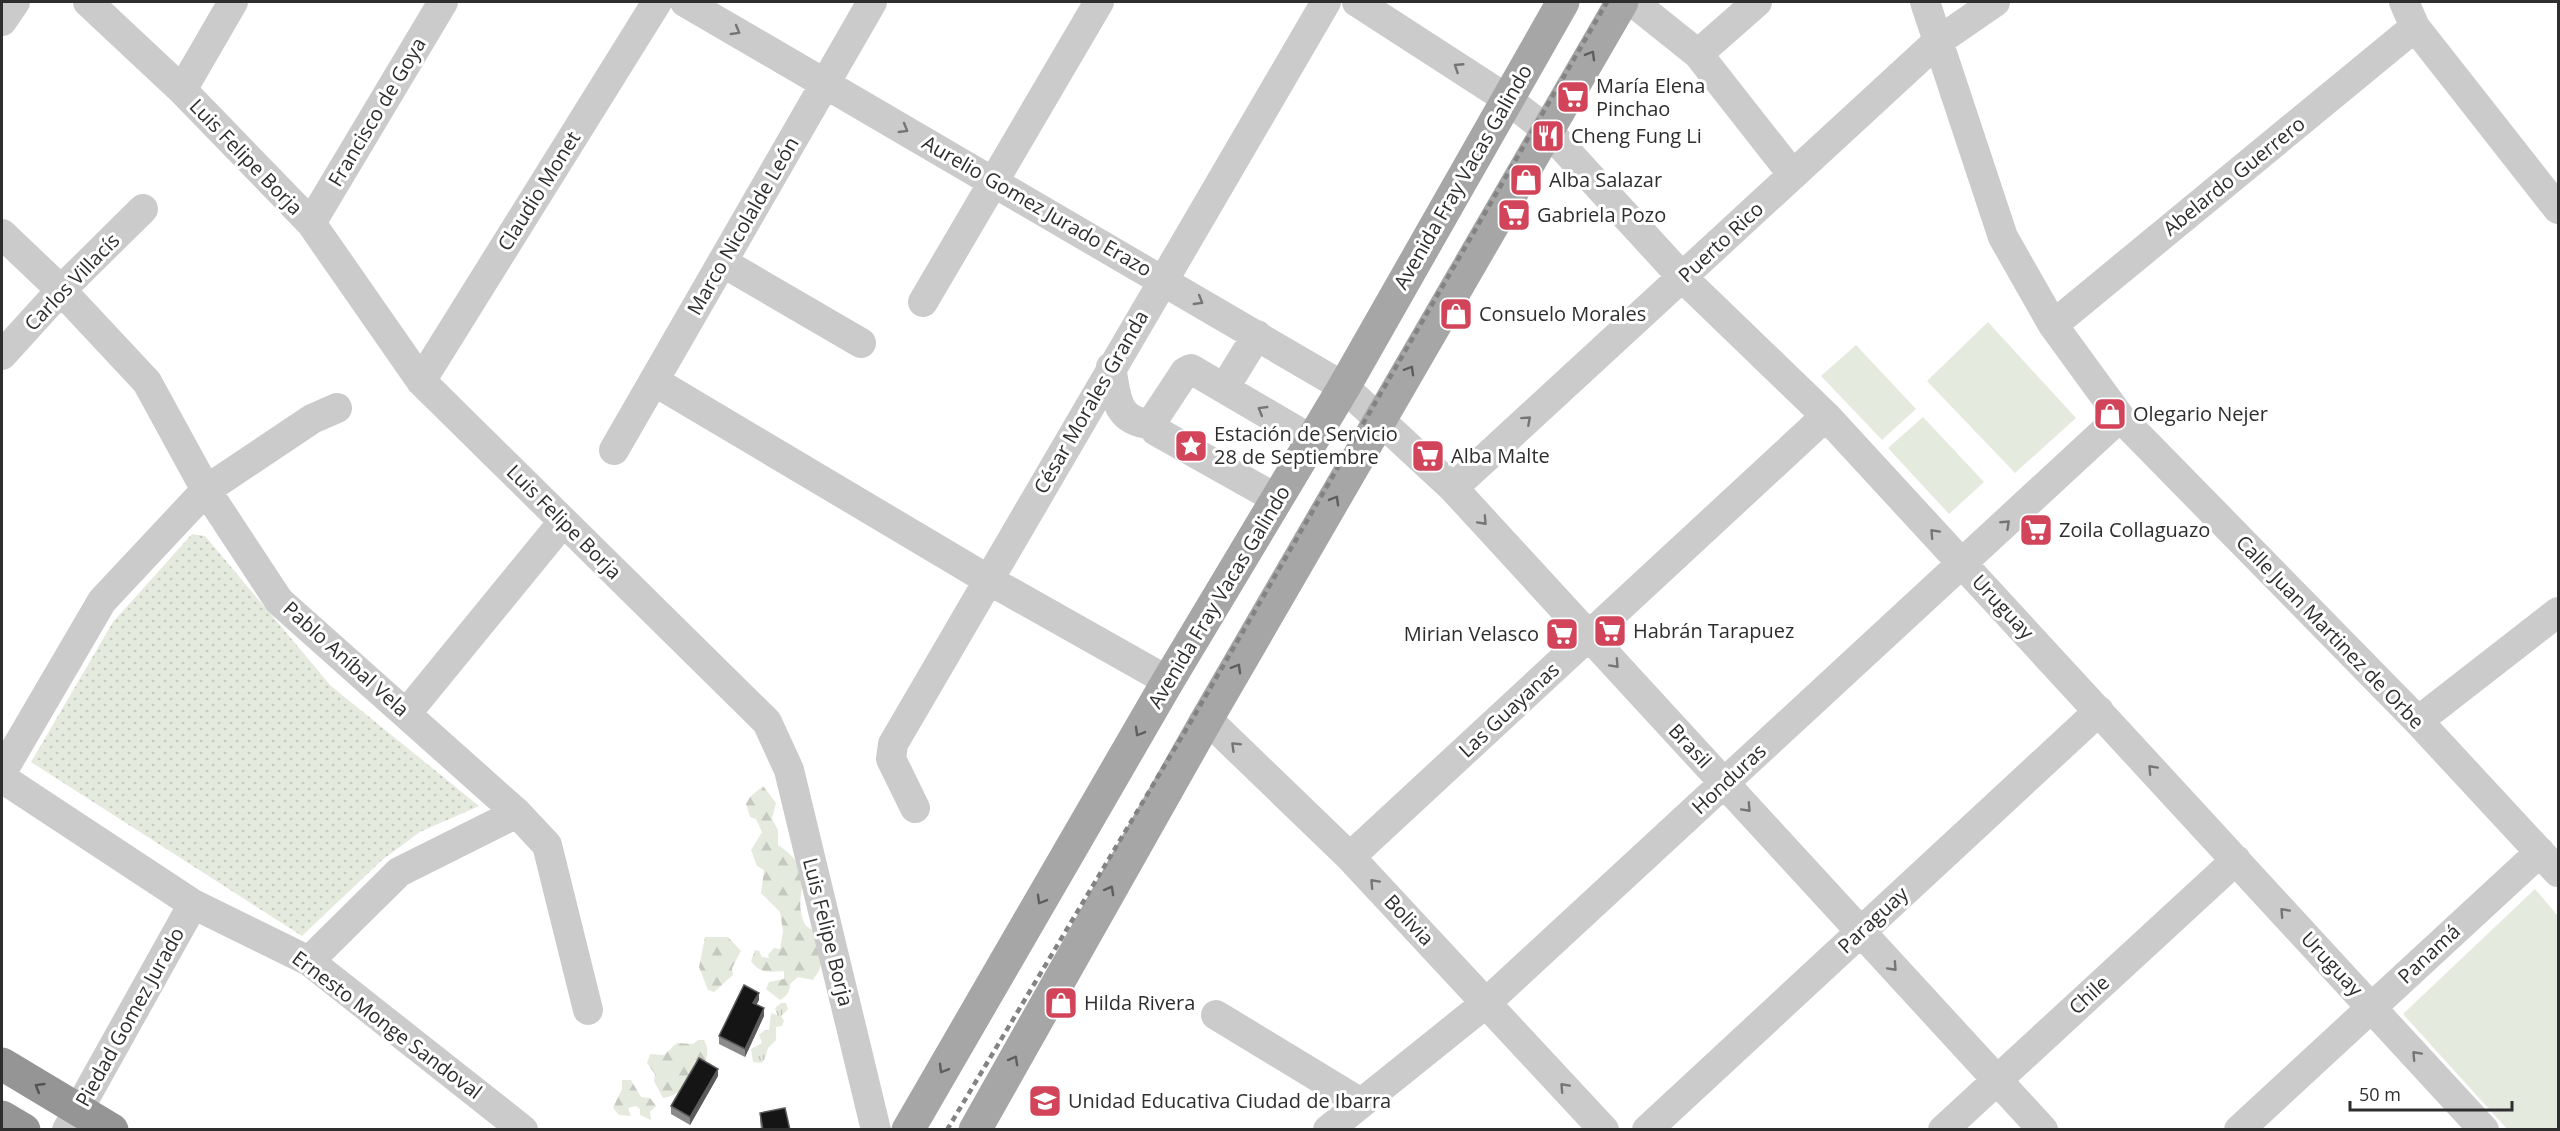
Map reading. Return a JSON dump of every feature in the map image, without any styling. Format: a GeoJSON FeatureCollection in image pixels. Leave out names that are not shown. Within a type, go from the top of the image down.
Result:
{"type":"FeatureCollection","features":[{"type":"Feature","properties":{"kind":"highway"},"geometry":{"type":"LineString","coordinates":[[2,1064],[72,1120],[112,1130]]}},
{"type":"Feature","properties":{"kind":"highway"},"geometry":{"type":"LineString","coordinates":[[2,1117],[24,1130]]}},
{"type":"Feature","properties":{"kind":"main road","name":"Avenida Fray Vacas Galindo"},"geometry":{"type":"LineString","coordinates":[[908,1130],[1168,681],[1344,387],[1563,2]]}},
{"type":"Feature","properties":{"kind":"main road"},"geometry":{"type":"LineString","coordinates":[[975,1130],[1207,718],[1622,2]]}},
{"type":"Feature","properties":{"kind":"street"},"geometry":{"type":"LineString","coordinates":[[2,21],[15,2]]}},
{"type":"Feature","properties":{"kind":"street","name":"Luis Felipe Borja"},"geometry":{"type":"LineString","coordinates":[[88,2],[182,90],[311,223],[421,381],[767,722],[789,770],[876,1130]]}},
{"type":"Feature","properties":{"kind":"street"},"geometry":{"type":"LineString","coordinates":[[182,90],[233,2]]}},
{"type":"Feature","properties":{"kind":"street","name":"Francisco de Goya"},"geometry":{"type":"LineString","coordinates":[[311,223],[443,2]]}},
{"type":"Feature","properties":{"kind":"street","name":"Claudio Monet"},"geometry":{"type":"LineString","coordinates":[[421,381],[657,2]]}},
{"type":"Feature","properties":{"kind":"street","name":"Aurelio Gomez Jurado Erazo"},"geometry":{"type":"LineString","coordinates":[[685,2],[1163,279],[1344,387],[1381,421]]}},
{"type":"Feature","properties":{"kind":"street","name":"Marco Nicolalde León"},"geometry":{"type":"LineString","coordinates":[[614,450],[872,2]]}},
{"type":"Feature","properties":{"kind":"street"},"geometry":{"type":"LineString","coordinates":[[923,302],[1099,2]]}},
{"type":"Feature","properties":{"kind":"street","name":"César Morales Granda"},"geometry":{"type":"LineString","coordinates":[[915,808],[891,759],[893,744],[987,579],[1326,2]]}},
{"type":"Feature","properties":{"kind":"street","name":"Uruguay"},"geometry":{"type":"LineString","coordinates":[[1357,2],[1507,99],[1548,131],[1683,278],[1827,416],[2484,1130]]}},
{"type":"Feature","properties":{"kind":"street"},"geometry":{"type":"LineString","coordinates":[[1633,2],[1698,54],[1793,175]]}},
{"type":"Feature","properties":{"kind":"street"},"geometry":{"type":"LineString","coordinates":[[1698,54],[1757,2]]}},
{"type":"Feature","properties":{"kind":"street","name":"Calle Juan Martinez de Orbe"},"geometry":{"type":"LineString","coordinates":[[1925,2],[2003,237],[2053,325],[2120,417],[2418,721],[2549,862]]}},
{"type":"Feature","properties":{"kind":"street","name":"Puerto Rico"},"geometry":{"type":"LineString","coordinates":[[1453,488],[1937,42],[1995,2]]}},
{"type":"Feature","properties":{"kind":"street"},"geometry":{"type":"LineString","coordinates":[[2410,14],[2559,208]]}},
{"type":"Feature","properties":{"kind":"street","name":"Abelardo Guerrero"},"geometry":{"type":"LineString","coordinates":[[2053,325],[2410,14]]}},
{"type":"Feature","properties":{"kind":"street","name":"Carlos Villacís"},"geometry":{"type":"LineString","coordinates":[[2,356],[62,290],[143,209]]}},
{"type":"Feature","properties":{"kind":"street","name":"Pablo Aníbal Vela"},"geometry":{"type":"LineString","coordinates":[[2,234],[62,290],[147,382],[206,490],[279,601],[517,813],[547,845],[588,1010]]}},
{"type":"Feature","properties":{"kind":"street"},"geometry":{"type":"LineString","coordinates":[[722,262],[861,343]]}},
{"type":"Feature","properties":{"kind":"street"},"geometry":{"type":"LineString","coordinates":[[1225,387],[1257,335]]}},
{"type":"Feature","properties":{"kind":"street"},"geometry":{"type":"LineString","coordinates":[[1111,367],[1117,401],[1126,417],[1153,425]]}},
{"type":"Feature","properties":{"kind":"street"},"geometry":{"type":"LineString","coordinates":[[1277,498],[1156,431],[1153,425],[1154,418],[1185,372],[1191,369],[1312,440]]}},
{"type":"Feature","properties":{"kind":"street"},"geometry":{"type":"LineString","coordinates":[[654,381],[987,579],[1168,681]]}},
{"type":"Feature","properties":{"kind":"street"},"geometry":{"type":"LineString","coordinates":[[2,772],[102,601],[206,490],[312,419],[337,408]]}},
{"type":"Feature","properties":{"kind":"street","name":"Las Guayanas"},"geometry":{"type":"LineString","coordinates":[[1350,857],[1827,416]]}},
{"type":"Feature","properties":{"kind":"street","name":"Honduras"},"geometry":{"type":"LineString","coordinates":[[1328,1130],[1486,1003],[2120,417]]}},
{"type":"Feature","properties":{"kind":"street","name":"Brasil"},"geometry":{"type":"LineString","coordinates":[[1381,421],[1453,488],[2043,1130]]}},
{"type":"Feature","properties":{"kind":"street"},"geometry":{"type":"LineString","coordinates":[[406,714],[563,522]]}},
{"type":"Feature","properties":{"kind":"street"},"geometry":{"type":"LineString","coordinates":[[2418,721],[2559,612]]}},
{"type":"Feature","properties":{"kind":"street","name":"Paraguay"},"geometry":{"type":"LineString","coordinates":[[1647,1130],[2099,711]]}},
{"type":"Feature","properties":{"kind":"street","name":"Bolivia"},"geometry":{"type":"LineString","coordinates":[[1207,718],[1350,857],[1604,1130]]}},
{"type":"Feature","properties":{"kind":"street","name":"Ernesto Monge Sandoval"},"geometry":{"type":"LineString","coordinates":[[2,778],[193,904],[309,961],[524,1130]]}},
{"type":"Feature","properties":{"kind":"street"},"geometry":{"type":"LineString","coordinates":[[309,961],[399,872],[517,813]]}},
{"type":"Feature","properties":{"kind":"street","name":"Chile"},"geometry":{"type":"LineString","coordinates":[[1943,1130],[2236,860]]}},
{"type":"Feature","properties":{"kind":"street","name":"Panamá"},"geometry":{"type":"LineString","coordinates":[[2239,1130],[2372,1007],[2549,862]]}},
{"type":"Feature","properties":{"kind":"street","name":"Piedad Gomez Jurado"},"geometry":{"type":"LineString","coordinates":[[72,1120],[193,904]]}},
{"type":"Feature","properties":{"kind":"street"},"geometry":{"type":"LineString","coordinates":[[1216,1015],[1361,1103]]}},
{"type":"Feature","properties":{"kind":"green space"},"geometry":{"type":"Polygon","coordinates":[[[1988,322],[2076,418],[2015,473],[1927,381],[1988,322]]]}},
{"type":"Feature","properties":{"kind":"green space"},"geometry":{"type":"Polygon","coordinates":[[[1856,345],[1916,409],[1882,440],[1821,376],[1856,345]]]}},
{"type":"Feature","properties":{"kind":"green space"},"geometry":{"type":"Polygon","coordinates":[[[1923,417],[1984,482],[1949,514],[1888,448],[1923,417]]]}},
{"type":"Feature","properties":{"kind":"green space"},"geometry":{"type":"Polygon","coordinates":[[[192,534],[205,536],[331,686],[479,806],[420,832],[382,860],[302,936],[31,762],[113,622],[192,534]]]}},
{"type":"Feature","properties":{"kind":"green space"},"geometry":{"type":"Polygon","coordinates":[[[763,786],[776,803],[772,819],[778,830],[778,845],[791,855],[802,873],[801,909],[804,923],[819,935],[822,949],[820,968],[813,980],[798,977],[790,984],[786,995],[780,1000],[766,989],[769,982],[784,979],[784,971],[761,970],[751,961],[755,950],[759,951],[762,957],[769,958],[768,955],[774,948],[780,949],[783,931],[780,912],[761,893],[764,870],[757,866],[751,850],[762,832],[756,819],[750,817],[746,804],[750,797],[763,786]]]}},
{"type":"Feature","properties":{"kind":"green space"},"geometry":{"type":"Polygon","coordinates":[[[2535,889],[2558,916],[2558,1129],[2507,1129],[2403,1014],[2535,889]]]}},
{"type":"Feature","properties":{"kind":"green space"},"geometry":{"type":"Polygon","coordinates":[[[705,937],[728,937],[741,951],[732,968],[733,975],[714,992],[708,990],[699,967],[705,937]]]}},
{"type":"Feature","properties":{"kind":"green space"},"geometry":{"type":"Polygon","coordinates":[[[781,1003],[786,1003],[788,1009],[781,1016],[784,1021],[782,1026],[776,1027],[776,1040],[768,1048],[765,1059],[761,1063],[753,1062],[751,1049],[762,1043],[759,1035],[769,1030],[771,1013],[777,1015],[775,1008],[781,1003]]]}},
{"type":"Feature","properties":{"kind":"green space"},"geometry":{"type":"Polygon","coordinates":[[[698,1040],[704,1040],[707,1049],[703,1067],[697,1075],[689,1075],[692,1085],[663,1098],[654,1081],[655,1074],[647,1063],[650,1054],[664,1055],[677,1043],[693,1044],[698,1040]]]}},
{"type":"Feature","properties":{"kind":"green space"},"geometry":{"type":"Polygon","coordinates":[[[622,1080],[631,1080],[641,1097],[650,1098],[656,1106],[650,1112],[651,1120],[640,1115],[640,1109],[636,1106],[628,1108],[631,1116],[619,1115],[613,1108],[622,1089],[622,1080]]]}},
{"type":"Feature","properties":{"kind":"building"},"geometry":{"type":"Polygon","coordinates":[[[744,985],[759,993],[753,1003],[764,1008],[745,1049],[719,1036],[744,985]]]}},
{"type":"Feature","properties":{"kind":"building"},"geometry":{"type":"Polygon","coordinates":[[[699,1058],[718,1069],[690,1117],[671,1106],[699,1058]]]}},
{"type":"Feature","properties":{"kind":"building"},"geometry":{"type":"Polygon","coordinates":[[[785,1108],[790,1130],[763,1130],[760,1113],[785,1108]]]}},
{"type":"Feature","properties":{"kind":"railway"},"geometry":{"type":"LineString","coordinates":[[947,1130],[1193,718],[1607,2]]}},
{"type":"Feature","properties":{"kind":"place","name":"María Elena Pinchao"},"geometry":{"type":"Point","coordinates":[1573,97]}},
{"type":"Feature","properties":{"kind":"place","name":"Cheng Fung Li"},"geometry":{"type":"Point","coordinates":[1548,136]}},
{"type":"Feature","properties":{"kind":"place","name":"Alba Salazar"},"geometry":{"type":"Point","coordinates":[1526,180]}},
{"type":"Feature","properties":{"kind":"place","name":"Gabriela Pozo"},"geometry":{"type":"Point","coordinates":[1514,215]}},
{"type":"Feature","properties":{"kind":"place","name":"Consuelo Morales"},"geometry":{"type":"Point","coordinates":[1456,314]}},
{"type":"Feature","properties":{"kind":"place","name":"Olegario Nejer"},"geometry":{"type":"Point","coordinates":[2110,414]}},
{"type":"Feature","properties":{"kind":"place","name":"Estación de Servicio 28 de Septiembre"},"geometry":{"type":"Point","coordinates":[1191,446]}},
{"type":"Feature","properties":{"kind":"place","name":"Alba Malte"},"geometry":{"type":"Point","coordinates":[1428,456]}},
{"type":"Feature","properties":{"kind":"place","name":"Zoila Collaguazo"},"geometry":{"type":"Point","coordinates":[2036,530]}},
{"type":"Feature","properties":{"kind":"place","name":"Habrán Tarapuez"},"geometry":{"type":"Point","coordinates":[1610,631]}},
{"type":"Feature","properties":{"kind":"place","name":"Mirian Velasco"},"geometry":{"type":"Point","coordinates":[1562,634]}},
{"type":"Feature","properties":{"kind":"place","name":"Hilda Rivera"},"geometry":{"type":"Point","coordinates":[1061,1003]}},
{"type":"Feature","properties":{"kind":"place","name":"Unidad Educativa Ciudad de Ibarra"},"geometry":{"type":"Point","coordinates":[1045,1101]}}]}
